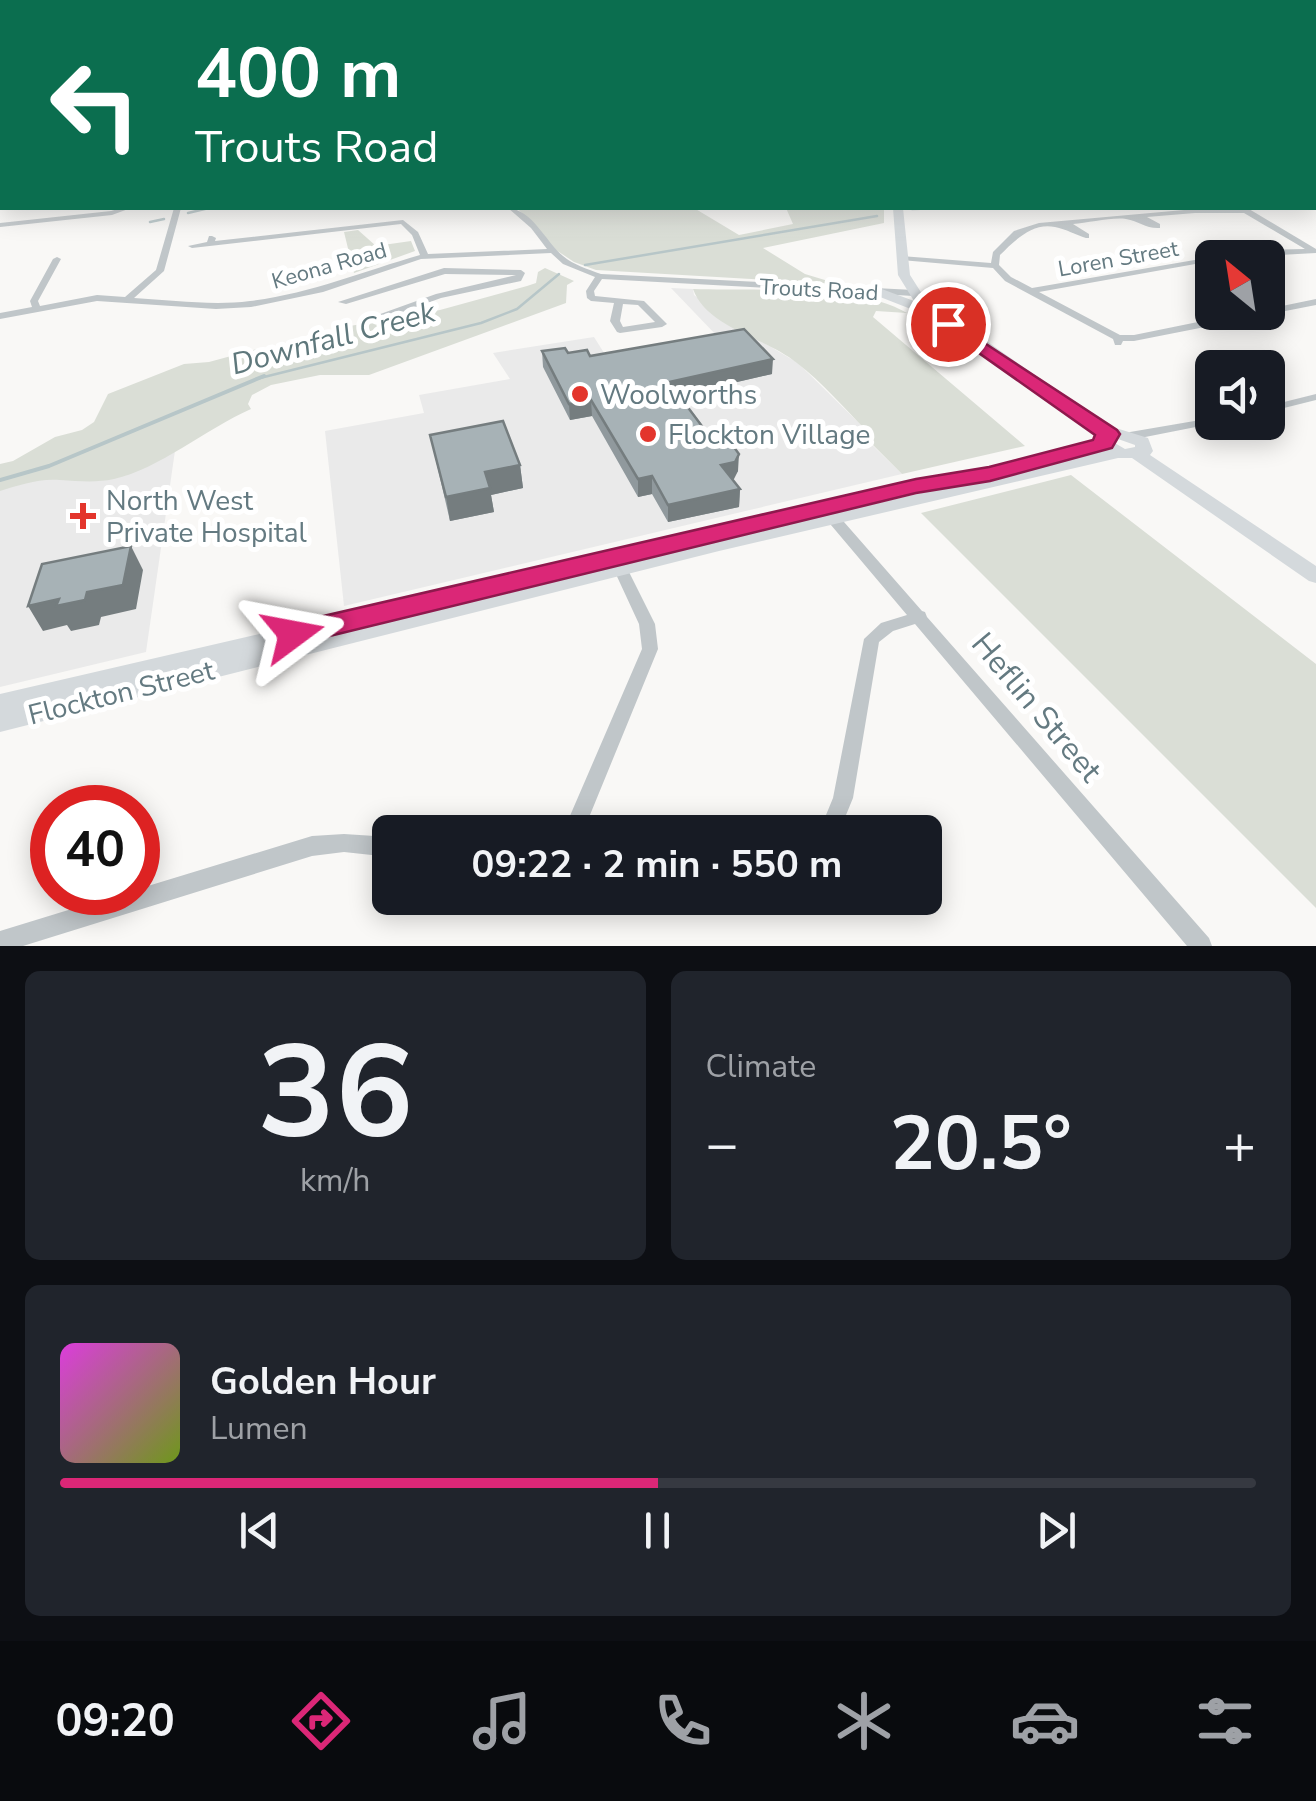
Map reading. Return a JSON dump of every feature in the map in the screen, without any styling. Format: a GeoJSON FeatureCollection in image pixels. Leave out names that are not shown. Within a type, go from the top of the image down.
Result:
{"type":"FeatureCollection","features":[{"type":"Feature","properties":{"kind":"street"},"geometry":{"type":"LineString","coordinates":[[0,225],[121,210]]}},
{"type":"Feature","properties":{"kind":"street"},"geometry":{"type":"LineString","coordinates":[[128,299],[160,270],[176,210]]}},
{"type":"Feature","properties":{"kind":"street","name":"Trouts Road"},"geometry":{"type":"LineString","coordinates":[[513,210],[523,216],[550,251],[570,266],[600,276],[914,293],[932,311],[1110,444]]}},
{"type":"Feature","properties":{"kind":"street"},"geometry":{"type":"LineString","coordinates":[[898,210],[904,275],[914,293]]}},
{"type":"Feature","properties":{"kind":"street"},"geometry":{"type":"LineString","coordinates":[[995,266],[996,254],[1017,232],[1127,217],[1228,210]]}},
{"type":"Feature","properties":{"kind":"street"},"geometry":{"type":"LineString","coordinates":[[1245,210],[1315,251]]}},
{"type":"Feature","properties":{"kind":"street"},"geometry":{"type":"LineString","coordinates":[[1127,217],[1157,226],[1139,216]]}},
{"type":"Feature","properties":{"kind":"street"},"geometry":{"type":"LineString","coordinates":[[192,246],[403,222],[416,234],[425,256]]}},
{"type":"Feature","properties":{"kind":"street","name":"Keona Road"},"geometry":{"type":"LineString","coordinates":[[0,316],[88,299],[216,306],[270,301],[331,287],[425,256],[550,251]]}},
{"type":"Feature","properties":{"kind":"street"},"geometry":{"type":"LineString","coordinates":[[1285,252],[1315,251]]}},
{"type":"Feature","properties":{"kind":"street"},"geometry":{"type":"LineString","coordinates":[[477,270],[484,254]]}},
{"type":"Feature","properties":{"kind":"street"},"geometry":{"type":"LineString","coordinates":[[902,258],[995,266],[1030,291],[1118,340],[1195,325]]}},
{"type":"Feature","properties":{"kind":"street"},"geometry":{"type":"LineString","coordinates":[[36,308],[34,301],[56,259]]}},
{"type":"Feature","properties":{"kind":"street","name":"Loren Street"},"geometry":{"type":"LineString","coordinates":[[1030,291],[1195,263]]}},
{"type":"Feature","properties":{"kind":"street"},"geometry":{"type":"LineString","coordinates":[[344,302],[437,272],[516,270],[522,276],[393,309],[376,319]]}},
{"type":"Feature","properties":{"kind":"street"},"geometry":{"type":"LineString","coordinates":[[600,276],[590,296],[642,304],[662,324],[620,330],[615,322],[619,301]]}},
{"type":"Feature","properties":{"kind":"street"},"geometry":{"type":"LineString","coordinates":[[879,292],[932,311]]}},
{"type":"Feature","properties":{"kind":"street"},"geometry":{"type":"LineString","coordinates":[[1285,308],[1316,302]]}},
{"type":"Feature","properties":{"kind":"street"},"geometry":{"type":"LineString","coordinates":[[1285,404],[1316,396]]}},
{"type":"Feature","properties":{"kind":"street"},"geometry":{"type":"LineString","coordinates":[[1110,444],[1138,446],[1195,428]]}},
{"type":"Feature","properties":{"kind":"street","name":"Flockton Street"},"geometry":{"type":"LineString","coordinates":[[0,722],[620,570],[928,484],[990,474],[1110,444]]}},
{"type":"Feature","properties":{"kind":"street"},"geometry":{"type":"LineString","coordinates":[[1138,446],[1316,576]]}},
{"type":"Feature","properties":{"kind":"street","name":"Flockton Street"},"geometry":{"type":"LineString","coordinates":[[0,704],[829,513]]}},
{"type":"Feature","properties":{"kind":"street","name":"Heflin Street"},"geometry":{"type":"LineString","coordinates":[[829,513],[1201,946]]}},
{"type":"Feature","properties":{"kind":"street"},"geometry":{"type":"LineString","coordinates":[[581,815],[650,649],[647,624],[620,570]]}},
{"type":"Feature","properties":{"kind":"street"},"geometry":{"type":"LineString","coordinates":[[836,815],[843,798],[872,640],[887,627],[920,616]]}},
{"type":"Feature","properties":{"kind":"street"},"geometry":{"type":"LineString","coordinates":[[0,942],[312,846],[372,845]]}},
{"type":"Feature","properties":{"kind":"shaded area"},"geometry":{"type":"Polygon","coordinates":[[[519,210],[697,210],[739,235],[793,224],[787,210],[884,210],[884,223],[763,248],[805,274],[838,284],[596,270],[556,250],[519,210]]]}},
{"type":"Feature","properties":{"kind":"shaded area"},"geometry":{"type":"Polygon","coordinates":[[[358,230],[376,246],[411,241],[415,251],[354,273],[344,232],[358,230]]]}},
{"type":"Feature","properties":{"kind":"shaded area"},"geometry":{"type":"Polygon","coordinates":[[[545,268],[574,281],[567,285],[566,303],[369,375],[320,375],[271,385],[252,395],[248,404],[251,409],[131,474],[100,481],[37,481],[0,491],[0,464],[13,461],[55,437],[82,430],[94,422],[108,394],[184,364],[209,362],[257,349],[279,353],[306,348],[331,342],[350,326],[440,310],[527,286],[536,283],[538,272],[545,268]]]}},
{"type":"Feature","properties":{"kind":"shaded area"},"geometry":{"type":"Polygon","coordinates":[[[671,288],[693,289],[694,295],[737,327],[798,363],[865,429],[863,436],[902,474],[344,606],[325,431],[424,413],[419,395],[510,379],[493,353],[594,337],[606,356],[717,336],[671,288]]]}},
{"type":"Feature","properties":{"kind":"shaded area"},"geometry":{"type":"Polygon","coordinates":[[[693,289],[834,293],[862,297],[907,313],[876,311],[873,317],[1025,446],[902,474],[815,378],[784,354],[724,323],[700,302],[693,289]]]}},
{"type":"Feature","properties":{"kind":"shaded area"},"geometry":{"type":"Polygon","coordinates":[[[178,430],[146,652],[0,687],[0,482],[178,430]]]}},
{"type":"Feature","properties":{"kind":"shaded area"},"geometry":{"type":"Polygon","coordinates":[[[1071,475],[1316,664],[1316,908],[921,513],[1071,475]]]}},
{"type":"Feature","properties":{"kind":"building","name":"Flockton Village"},"geometry":{"type":"Polygon","coordinates":[[[744,329],[773,359],[669,382],[710,437],[731,443],[739,454],[735,462],[721,465],[740,489],[668,505],[652,476],[638,479],[591,400],[569,404],[542,351],[587,350],[590,356],[744,329]]]}},
{"type":"Feature","properties":{"kind":"building"},"geometry":{"type":"Polygon","coordinates":[[[503,421],[520,465],[485,472],[490,488],[446,497],[430,435],[503,421]]]}},
{"type":"Feature","properties":{"kind":"building"},"geometry":{"type":"Polygon","coordinates":[[[131,546],[123,585],[87,592],[85,600],[56,606],[59,599],[28,606],[42,564],[131,546]]]}},
{"type":"Feature","properties":{"kind":"waterway"},"geometry":{"type":"LineString","coordinates":[[188,213],[201,210]]}},
{"type":"Feature","properties":{"kind":"waterway","name":"Downfall Creek"},"geometry":{"type":"LineString","coordinates":[[585,265],[877,216]]}},
{"type":"Feature","properties":{"kind":"waterway"},"geometry":{"type":"LineString","coordinates":[[150,222],[164,219]]}},
{"type":"Feature","properties":{"kind":"waterway","name":"Downfall Creek"},"geometry":{"type":"LineString","coordinates":[[258,378],[481,323],[517,309],[559,274]]}},
{"type":"Feature","properties":{"kind":"waterway","name":"Downfall Creek"},"geometry":{"type":"LineString","coordinates":[[258,378],[264,376]]}},
{"type":"Feature","properties":{"kind":"waterway","name":"Downfall Creek"},"geometry":{"type":"LineString","coordinates":[[0,480],[49,466],[258,378]]}},
{"type":"Feature","properties":{"kind":"place","name":"Woolworths"},"geometry":{"type":"Point","coordinates":[580,394]}},
{"type":"Feature","properties":{"kind":"place","name":"Flockton Village"},"geometry":{"type":"Point","coordinates":[648,434]}},
{"type":"Feature","properties":{"kind":"place","name":"North West Private Hospital"},"geometry":{"type":"Point","coordinates":[83,516]}},
{"type":"Feature","properties":{"kind":"route"},"geometry":{"type":"LineString","coordinates":[[293,634],[916,486],[990,474],[1104,444],[1109,434],[948,324]]}}]}
